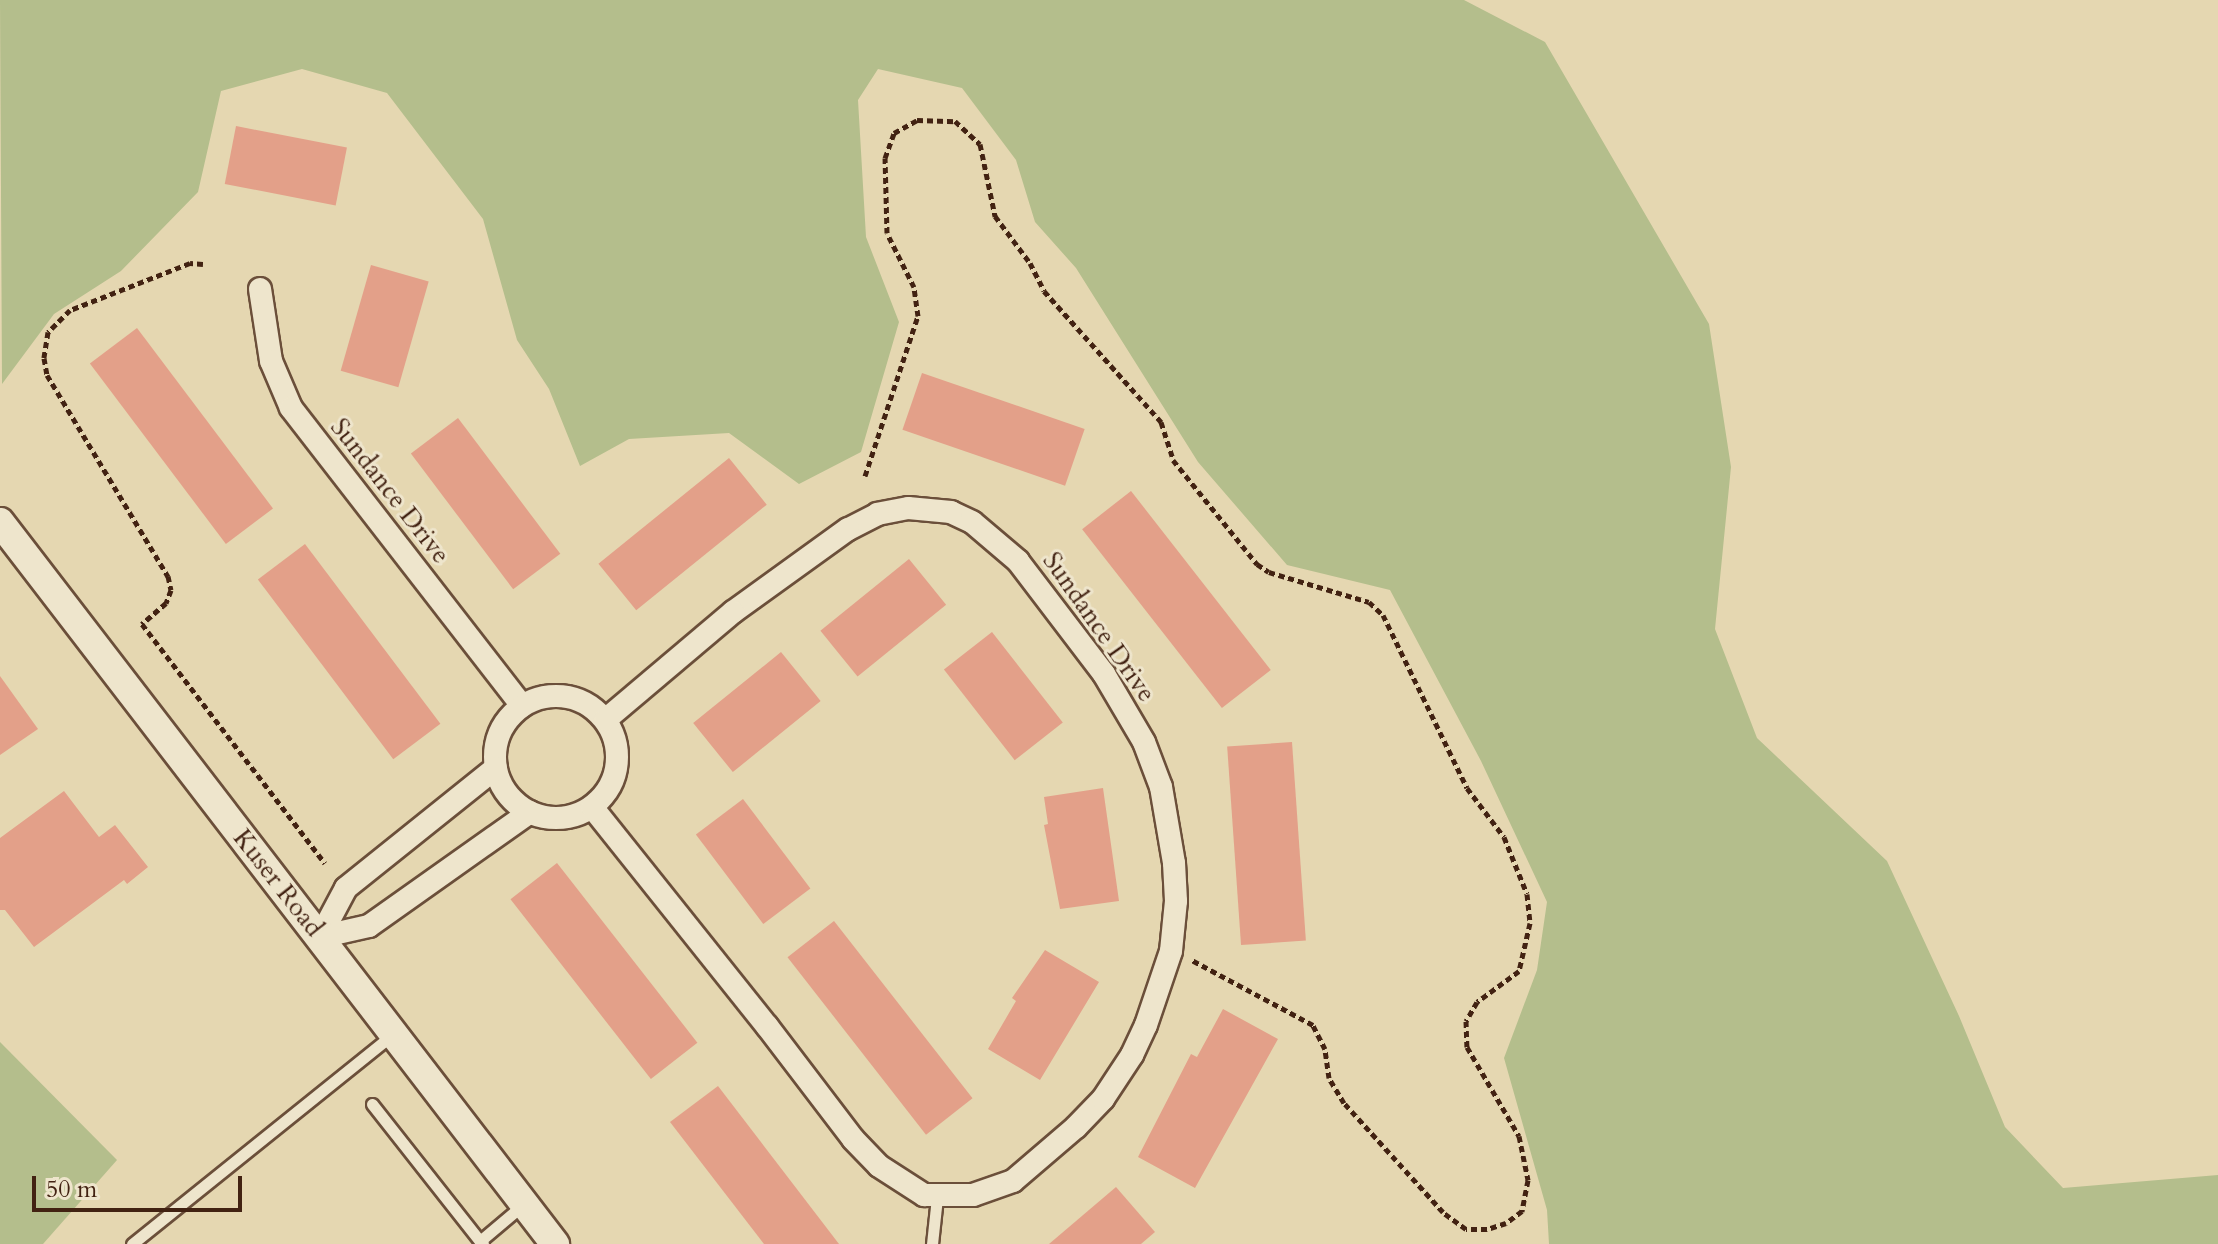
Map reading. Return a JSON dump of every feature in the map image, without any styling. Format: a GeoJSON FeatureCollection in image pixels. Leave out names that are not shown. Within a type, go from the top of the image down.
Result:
{"type":"FeatureCollection","features":[{"type":"Feature","properties":{"kind":"street","name":"Sundance Drive"},"geometry":{"type":"LineString","coordinates":[[260,289],[271,361],[291,408],[522,706]]}},
{"type":"Feature","properties":{"kind":"street","name":"Sundance Drive"},"geometry":{"type":"LineString","coordinates":[[592,807],[853,1139],[879,1166],[924,1195],[973,1195],[1013,1181],[1076,1127],[1103,1099],[1132,1055],[1171,951],[1176,901],[1169,821],[1154,766],[1104,674],[1018,561],[972,522],[951,512],[908,508],[878,514],[812,553],[733,612],[605,720]]}},
{"type":"Feature","properties":{"kind":"street","name":"Kuser Road"},"geometry":{"type":"LineString","coordinates":[[0,522],[555,1244]]}},
{"type":"Feature","properties":{"kind":"street"},"geometry":{"type":"LineString","coordinates":[[546,696],[573,698],[605,720],[613,734],[617,766],[604,796],[592,807],[562,818],[530,812],[508,794],[496,768],[500,733],[522,706],[546,696]]}},
{"type":"Feature","properties":{"kind":"street"},"geometry":{"type":"LineString","coordinates":[[320,937],[346,888],[496,768]]}},
{"type":"Feature","properties":{"kind":"street"},"geometry":{"type":"LineString","coordinates":[[320,937],[369,926],[530,812]]}},
{"type":"Feature","properties":{"kind":"lane"},"geometry":{"type":"LineString","coordinates":[[132,1244],[393,1034]]}},
{"type":"Feature","properties":{"kind":"lane"},"geometry":{"type":"LineString","coordinates":[[372,1104],[481,1242],[524,1204]]}},
{"type":"Feature","properties":{"kind":"lane"},"geometry":{"type":"LineString","coordinates":[[932,1244],[937,1197]]}},
{"type":"Feature","properties":{"kind":"path"},"geometry":{"type":"LineString","coordinates":[[865,476],[918,316],[914,287],[887,233],[885,158],[894,133],[917,120],[955,121],[980,144],[995,216],[1030,263],[1044,291],[1161,422],[1173,460],[1257,564],[1269,572],[1369,602],[1383,615],[1467,788],[1504,837],[1527,894],[1530,923],[1519,971],[1477,1002],[1466,1021],[1467,1047],[1519,1136],[1528,1180],[1522,1211],[1506,1223],[1487,1229],[1466,1229],[1443,1212],[1344,1103],[1329,1078],[1325,1049],[1313,1025],[1191,960]]}},
{"type":"Feature","properties":{"kind":"path"},"geometry":{"type":"LineString","coordinates":[[203,264],[190,263],[70,310],[48,332],[44,358],[47,375],[168,576],[171,590],[166,603],[142,624],[325,863]]}},
{"type":"Feature","properties":{"kind":"green space"},"geometry":{"type":"Polygon","coordinates":[[[0,0],[1464,0],[1545,42],[1709,324],[1731,467],[1715,629],[1757,738],[1887,861],[1959,1016],[2005,1127],[2063,1188],[2218,1175],[2218,1244],[1549,1244],[1547,1210],[1504,1058],[1537,970],[1547,902],[1481,761],[1390,590],[1287,565],[1198,462],[1076,268],[1035,222],[1016,160],[962,88],[878,69],[858,100],[866,237],[899,322],[861,452],[799,484],[729,433],[629,439],[580,466],[549,389],[517,340],[483,219],[387,93],[302,69],[221,91],[198,192],[121,271],[54,314],[2,384],[0,0]]]}},
{"type":"Feature","properties":{"kind":"green space"},"geometry":{"type":"Polygon","coordinates":[[[0,1042],[117,1160],[43,1244],[0,1244],[0,1042]]]}},
{"type":"Feature","properties":{"kind":"building"},"geometry":{"type":"Polygon","coordinates":[[[236,126],[347,148],[336,205],[225,184],[236,126]]]}},
{"type":"Feature","properties":{"kind":"building"},"geometry":{"type":"Polygon","coordinates":[[[371,265],[429,282],[398,387],[341,371],[371,265]]]}},
{"type":"Feature","properties":{"kind":"building"},"geometry":{"type":"Polygon","coordinates":[[[137,328],[273,508],[226,544],[90,364],[137,328]]]}},
{"type":"Feature","properties":{"kind":"building"},"geometry":{"type":"Polygon","coordinates":[[[922,373],[1085,429],[1065,486],[902,430],[922,373]]]}},
{"type":"Feature","properties":{"kind":"building"},"geometry":{"type":"Polygon","coordinates":[[[458,418],[560,554],[513,589],[411,454],[458,418]]]}},
{"type":"Feature","properties":{"kind":"building"},"geometry":{"type":"Polygon","coordinates":[[[729,458],[767,505],[636,610],[598,564],[729,458]]]}},
{"type":"Feature","properties":{"kind":"building"},"geometry":{"type":"Polygon","coordinates":[[[1131,491],[1271,670],[1222,708],[1082,529],[1131,491]]]}},
{"type":"Feature","properties":{"kind":"building"},"geometry":{"type":"Polygon","coordinates":[[[305,544],[440,724],[393,759],[258,580],[305,544]]]}},
{"type":"Feature","properties":{"kind":"building"},"geometry":{"type":"Polygon","coordinates":[[[909,559],[946,605],[858,677],[820,631],[909,559]]]}},
{"type":"Feature","properties":{"kind":"building"},"geometry":{"type":"Polygon","coordinates":[[[992,632],[1063,723],[1015,760],[944,670],[992,632]]]}},
{"type":"Feature","properties":{"kind":"building"},"geometry":{"type":"Polygon","coordinates":[[[781,652],[821,701],[733,772],[693,723],[781,652]]]}},
{"type":"Feature","properties":{"kind":"building"},"geometry":{"type":"Polygon","coordinates":[[[0,676],[38,729],[0,755],[0,676]]]}},
{"type":"Feature","properties":{"kind":"building"},"geometry":{"type":"Polygon","coordinates":[[[1292,742],[1306,941],[1241,945],[1227,747],[1292,742]]]}},
{"type":"Feature","properties":{"kind":"building"},"geometry":{"type":"Polygon","coordinates":[[[1103,788],[1119,901],[1060,909],[1044,825],[1048,824],[1044,797],[1103,788]]]}},
{"type":"Feature","properties":{"kind":"building"},"geometry":{"type":"Polygon","coordinates":[[[64,791],[99,837],[115,825],[148,867],[127,884],[124,880],[34,947],[5,910],[0,910],[0,838],[64,791]]]}},
{"type":"Feature","properties":{"kind":"building"},"geometry":{"type":"Polygon","coordinates":[[[743,799],[810,888],[763,924],[696,835],[743,799]]]}},
{"type":"Feature","properties":{"kind":"building"},"geometry":{"type":"Polygon","coordinates":[[[557,863],[697,1043],[651,1079],[511,899],[557,863]]]}},
{"type":"Feature","properties":{"kind":"building"},"geometry":{"type":"Polygon","coordinates":[[[834,921],[973,1098],[926,1135],[788,957],[834,921]]]}},
{"type":"Feature","properties":{"kind":"building"},"geometry":{"type":"Polygon","coordinates":[[[1045,950],[1099,982],[1040,1080],[988,1049],[1016,1001],[1012,998],[1045,950]]]}},
{"type":"Feature","properties":{"kind":"building"},"geometry":{"type":"Polygon","coordinates":[[[1223,1009],[1278,1039],[1195,1188],[1138,1157],[1191,1054],[1197,1057],[1223,1009]]]}},
{"type":"Feature","properties":{"kind":"building"},"geometry":{"type":"Polygon","coordinates":[[[718,1086],[839,1244],[764,1244],[670,1122],[718,1086]]]}},
{"type":"Feature","properties":{"kind":"building"},"geometry":{"type":"Polygon","coordinates":[[[1116,1187],[1155,1232],[1141,1244],[1049,1244],[1116,1187]]]}}]}
